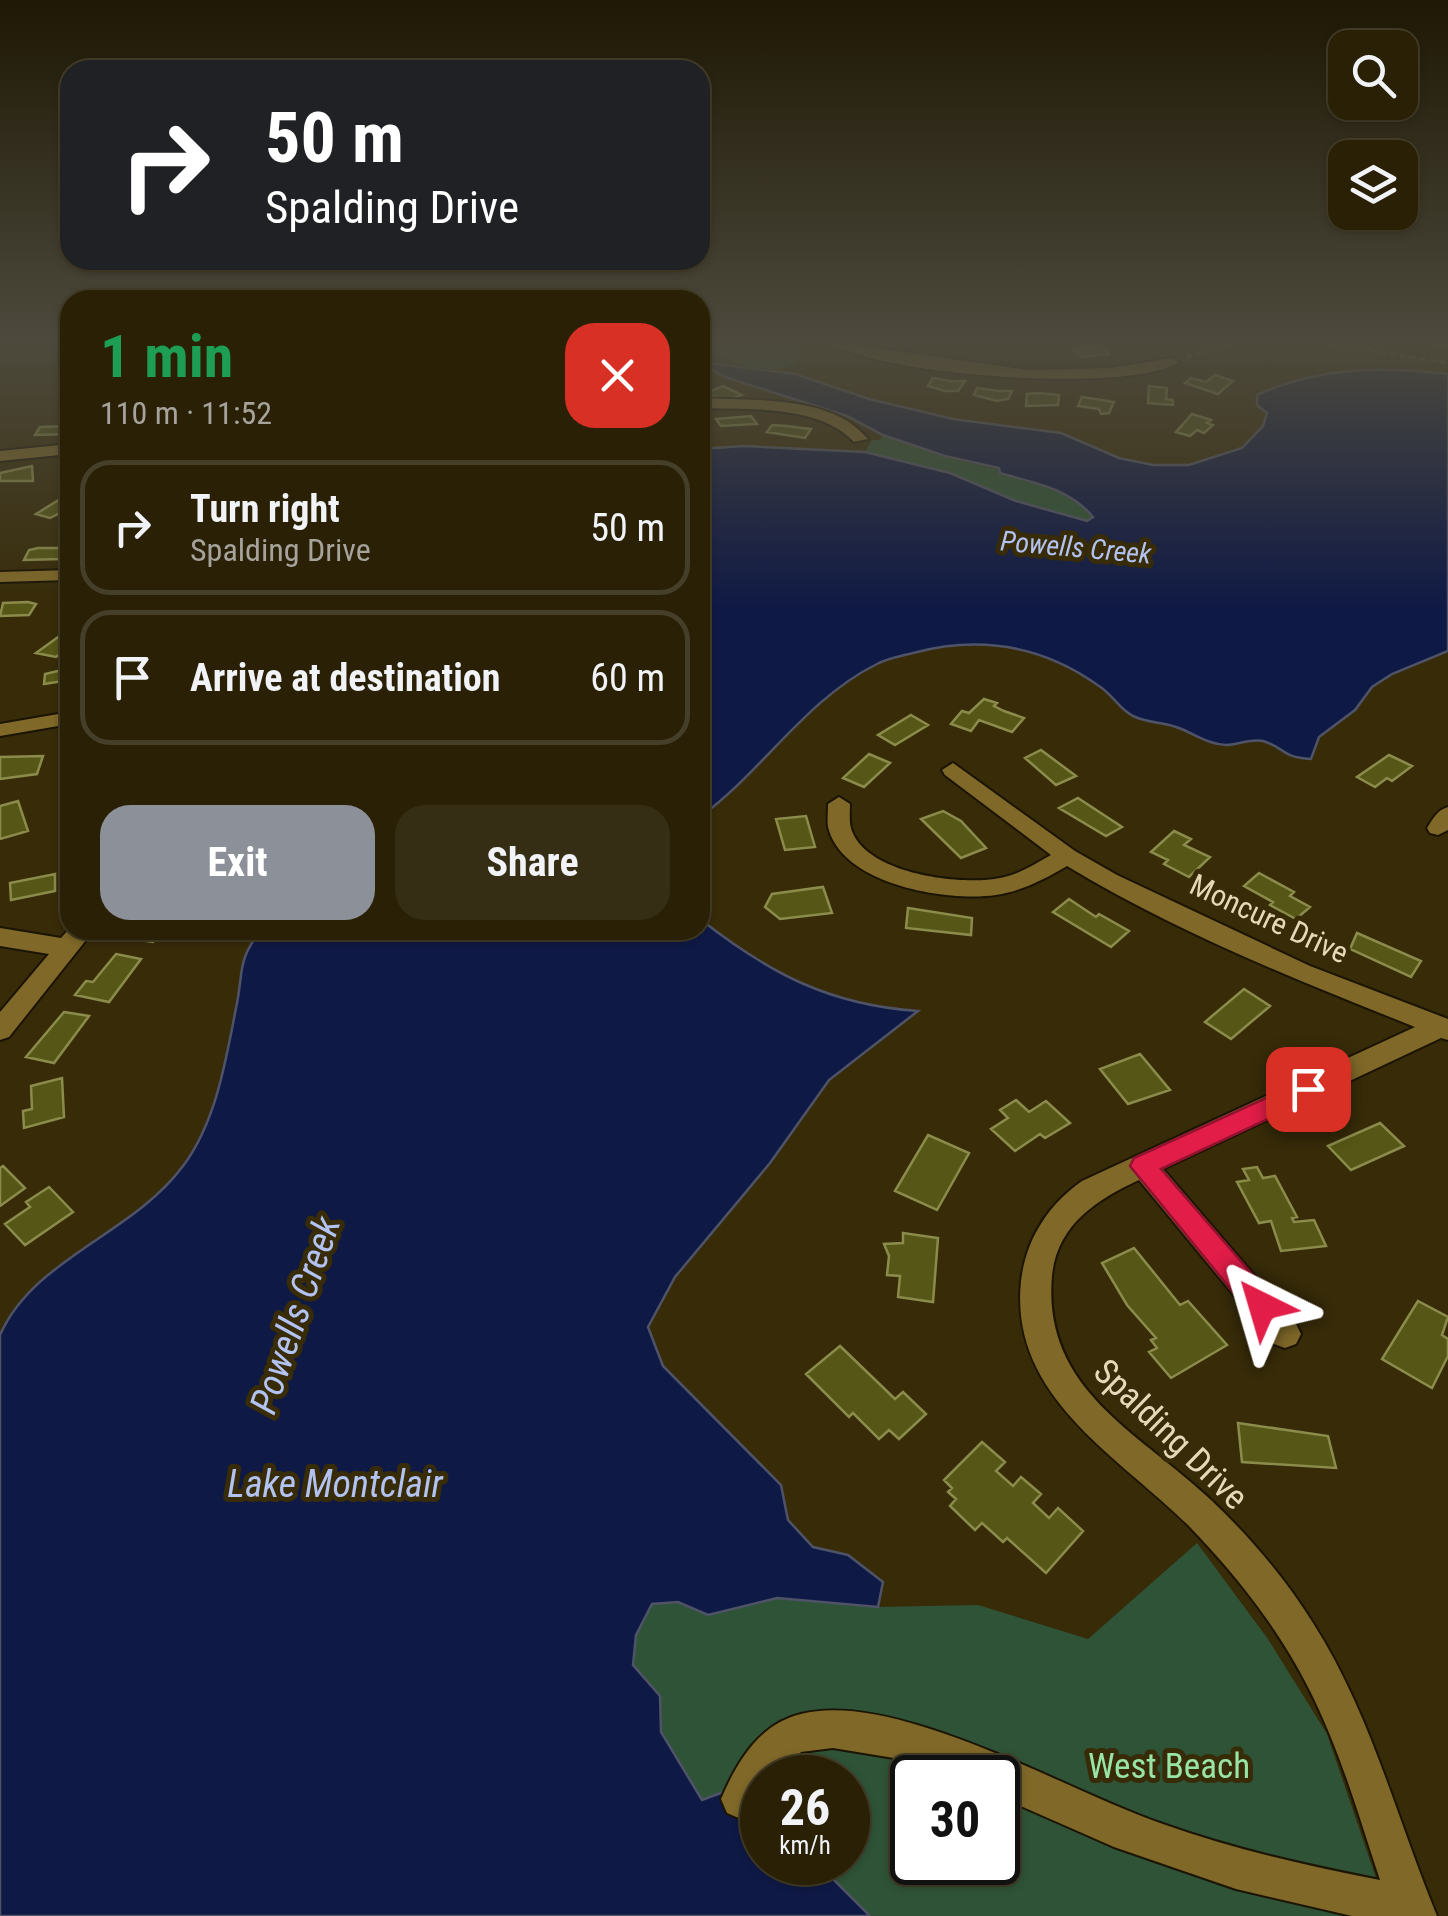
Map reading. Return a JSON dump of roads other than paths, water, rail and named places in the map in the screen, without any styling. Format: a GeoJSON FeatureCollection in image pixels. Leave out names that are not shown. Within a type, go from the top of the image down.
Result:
{"type":"FeatureCollection","features":[{"type":"Feature","properties":{"kind":"street"},"geometry":{"type":"LineString","coordinates":[[855,430],[860,439]]}},
{"type":"Feature","properties":{"kind":"street"},"geometry":{"type":"LineString","coordinates":[[0,456],[60,450]]}},
{"type":"Feature","properties":{"kind":"street"},"geometry":{"type":"LineString","coordinates":[[0,577],[60,575]]}},
{"type":"Feature","properties":{"kind":"street"},"geometry":{"type":"LineString","coordinates":[[0,730],[60,720]]}},
{"type":"Feature","properties":{"kind":"street","name":"Moncure Drive"},"geometry":{"type":"LineString","coordinates":[[954,770],[1068,856],[1109,881],[1300,972],[1444,1029]]}},
{"type":"Feature","properties":{"kind":"street"},"geometry":{"type":"LineString","coordinates":[[839,804],[839,828],[861,855],[916,883],[954,889],[992,888],[1016,883],[1068,856]]}},
{"type":"Feature","properties":{"kind":"street"},"geometry":{"type":"LineString","coordinates":[[0,936],[60,938]]}},
{"type":"Feature","properties":{"kind":"street"},"geometry":{"type":"LineString","coordinates":[[0,1030],[73,940]]}},
{"type":"Feature","properties":{"kind":"street","name":"Spalding Drive"},"geometry":{"type":"LineString","coordinates":[[1414,1912],[1354,1736],[1324,1674],[1289,1619],[1201,1514],[1090,1420],[1063,1387],[1047,1357],[1034,1298],[1043,1246],[1058,1219],[1075,1200],[1444,1029]]}},
{"type":"Feature","properties":{"kind":"street"},"geometry":{"type":"LineString","coordinates":[[1143,1166],[1285,1334]]}},
{"type":"Feature","properties":{"kind":"street"},"geometry":{"type":"LineString","coordinates":[[768,1755],[798,1733],[866,1733],[985,1768],[1080,1814],[1214,1862],[1414,1912]]}},
{"type":"Feature","properties":{"kind":"water","name":"Powells Creek"},"geometry":{"type":"Polygon","coordinates":[[[874,430],[1041,430],[1061,433],[1119,458],[1153,465],[1189,465],[1242,448],[1259,430],[1448,430],[1448,651],[1392,674],[1372,687],[1355,710],[1319,737],[1311,759],[1288,754],[1263,741],[1219,744],[1139,718],[1077,672],[1033,653],[1010,647],[963,645],[913,653],[877,664],[828,696],[710,809],[710,448],[744,446],[865,452],[950,473],[1016,501],[1087,521],[1093,517],[1073,499],[1000,473],[999,468],[945,456],[874,430]]]}},
{"type":"Feature","properties":{"kind":"water","name":"Lake Montclair"},"geometry":{"type":"Polygon","coordinates":[[[710,926],[751,955],[802,983],[856,1002],[918,1011],[829,1080],[770,1163],[675,1277],[648,1327],[663,1366],[781,1485],[788,1520],[813,1547],[848,1555],[883,1582],[878,1607],[777,1598],[708,1615],[678,1602],[652,1604],[636,1635],[633,1665],[660,1696],[661,1732],[702,1800],[729,1790],[740,1799],[740,1885],[839,1885],[870,1916],[0,1916],[0,1335],[16,1308],[36,1286],[138,1211],[162,1190],[194,1149],[218,1090],[248,951],[254,940],[710,940],[710,926]]]}},
{"type":"Feature","properties":{"kind":"park label","name":"West Beach"},"geometry":{"type":"Point","coordinates":[1169,1766]}}]}
